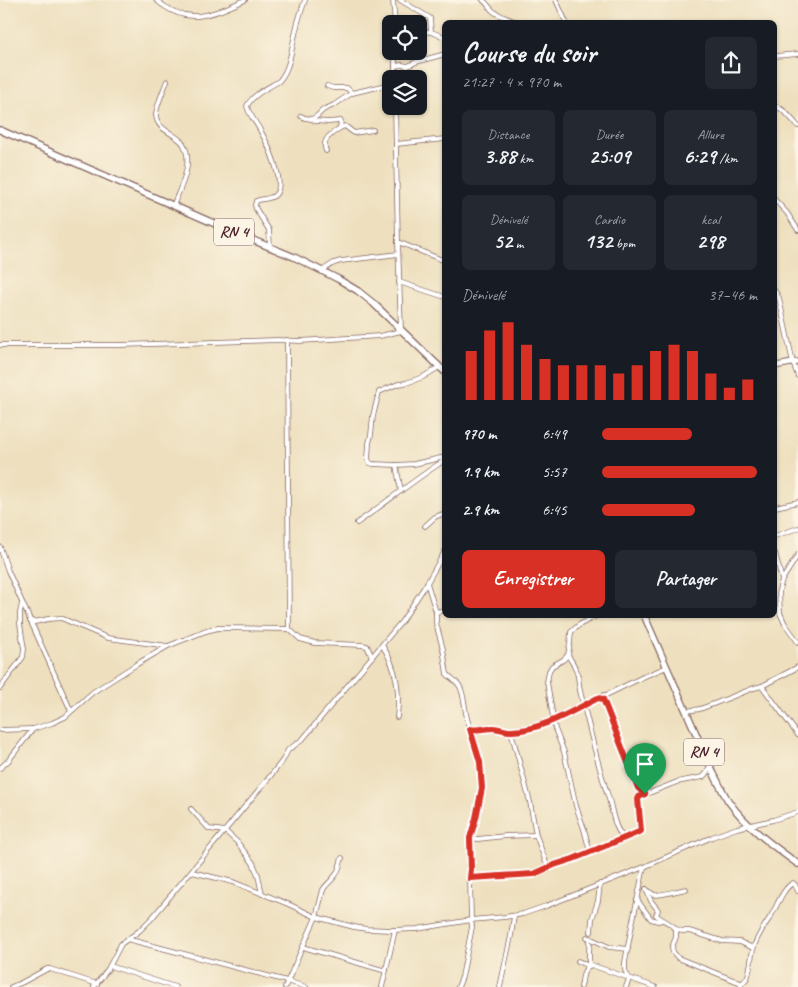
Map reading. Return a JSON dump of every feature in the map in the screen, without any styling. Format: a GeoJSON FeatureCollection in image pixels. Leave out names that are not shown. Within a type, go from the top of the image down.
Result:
{"type":"FeatureCollection","features":[{"type":"Feature","properties":{"kind":"main road","name":"RN 4"},"geometry":{"type":"LineString","coordinates":[[0,130],[323,270],[358,291],[373,303],[440,367]]}},
{"type":"Feature","properties":{"kind":"main road"},"geometry":{"type":"LineString","coordinates":[[777,366],[796,362]]}},
{"type":"Feature","properties":{"kind":"main road","name":"RN 4"},"geometry":{"type":"LineString","coordinates":[[645,618],[722,792],[749,825],[798,864]]}},
{"type":"Feature","properties":{"kind":"street"},"geometry":{"type":"LineString","coordinates":[[156,0],[168,9],[180,14],[196,17],[221,11],[245,0]]}},
{"type":"Feature","properties":{"kind":"street"},"geometry":{"type":"LineString","coordinates":[[270,247],[269,230],[254,205],[256,201],[274,196],[279,186],[278,178],[268,144],[249,113],[247,106],[255,96],[282,77],[290,58],[305,0]]}},
{"type":"Feature","properties":{"kind":"street"},"geometry":{"type":"LineString","coordinates":[[393,0],[394,15]]}},
{"type":"Feature","properties":{"kind":"street"},"geometry":{"type":"LineString","coordinates":[[400,0],[430,18],[432,32]]}},
{"type":"Feature","properties":{"kind":"street"},"geometry":{"type":"LineString","coordinates":[[483,0],[496,13],[510,20]]}},
{"type":"Feature","properties":{"kind":"street"},"geometry":{"type":"LineString","coordinates":[[556,0],[565,20]]}},
{"type":"Feature","properties":{"kind":"street"},"geometry":{"type":"LineString","coordinates":[[427,32],[442,35]]}},
{"type":"Feature","properties":{"kind":"street"},"geometry":{"type":"LineString","coordinates":[[777,56],[798,54]]}},
{"type":"Feature","properties":{"kind":"street"},"geometry":{"type":"LineString","coordinates":[[395,66],[408,66],[442,55]]}},
{"type":"Feature","properties":{"kind":"street"},"geometry":{"type":"LineString","coordinates":[[395,60],[395,70]]}},
{"type":"Feature","properties":{"kind":"street"},"geometry":{"type":"LineString","coordinates":[[167,81],[156,113],[157,120],[161,126],[184,145],[187,162],[185,176],[173,206]]}},
{"type":"Feature","properties":{"kind":"street"},"geometry":{"type":"LineString","coordinates":[[327,86],[347,88],[352,93]]}},
{"type":"Feature","properties":{"kind":"street"},"geometry":{"type":"LineString","coordinates":[[312,119],[323,110],[352,93],[382,86]]}},
{"type":"Feature","properties":{"kind":"street"},"geometry":{"type":"LineString","coordinates":[[777,106],[788,114],[798,126]]}},
{"type":"Feature","properties":{"kind":"street"},"geometry":{"type":"LineString","coordinates":[[0,345],[121,345],[300,341],[380,336],[401,331],[396,115]]}},
{"type":"Feature","properties":{"kind":"street"},"geometry":{"type":"LineString","coordinates":[[300,116],[314,121],[341,121],[340,128]]}},
{"type":"Feature","properties":{"kind":"street"},"geometry":{"type":"LineString","coordinates":[[326,151],[324,141],[340,128],[345,126],[354,133],[373,130]]}},
{"type":"Feature","properties":{"kind":"street"},"geometry":{"type":"LineString","coordinates":[[396,144],[442,139]]}},
{"type":"Feature","properties":{"kind":"street"},"geometry":{"type":"LineString","coordinates":[[777,202],[798,230]]}},
{"type":"Feature","properties":{"kind":"street"},"geometry":{"type":"LineString","coordinates":[[398,242],[442,260]]}},
{"type":"Feature","properties":{"kind":"street"},"geometry":{"type":"LineString","coordinates":[[323,270],[341,261],[398,254]]}},
{"type":"Feature","properties":{"kind":"street"},"geometry":{"type":"LineString","coordinates":[[399,282],[442,296]]}},
{"type":"Feature","properties":{"kind":"street"},"geometry":{"type":"LineString","coordinates":[[777,296],[796,362],[798,376]]}},
{"type":"Feature","properties":{"kind":"street"},"geometry":{"type":"LineString","coordinates":[[287,340],[289,630]]}},
{"type":"Feature","properties":{"kind":"street"},"geometry":{"type":"LineString","coordinates":[[440,367],[414,380],[379,392],[372,416],[368,459],[373,464],[396,465],[442,459]]}},
{"type":"Feature","properties":{"kind":"street"},"geometry":{"type":"LineString","coordinates":[[357,523],[442,460]]}},
{"type":"Feature","properties":{"kind":"street"},"geometry":{"type":"LineString","coordinates":[[396,465],[401,491]]}},
{"type":"Feature","properties":{"kind":"street"},"geometry":{"type":"LineString","coordinates":[[777,507],[798,502]]}},
{"type":"Feature","properties":{"kind":"street"},"geometry":{"type":"LineString","coordinates":[[425,526],[434,517],[442,514]]}},
{"type":"Feature","properties":{"kind":"street"},"geometry":{"type":"LineString","coordinates":[[777,535],[798,528]]}},
{"type":"Feature","properties":{"kind":"street"},"geometry":{"type":"LineString","coordinates":[[0,548],[8,571],[71,711]]}},
{"type":"Feature","properties":{"kind":"street"},"geometry":{"type":"LineString","coordinates":[[798,555],[782,580],[779,590],[780,613],[785,624],[798,642]]}},
{"type":"Feature","properties":{"kind":"street"},"geometry":{"type":"LineString","coordinates":[[10,986],[21,983],[50,969],[95,986],[110,966],[121,944],[152,918],[272,774],[288,750],[302,740],[402,621],[442,556]]}},
{"type":"Feature","properties":{"kind":"street"},"geometry":{"type":"LineString","coordinates":[[777,561],[782,580]]}},
{"type":"Feature","properties":{"kind":"street"},"geometry":{"type":"LineString","coordinates":[[427,583],[436,612],[436,623],[447,674],[458,683],[466,708],[467,722],[480,762],[482,788],[470,838],[472,927],[462,977],[458,987]]}},
{"type":"Feature","properties":{"kind":"street"},"geometry":{"type":"LineString","coordinates":[[0,688],[23,657],[24,649],[20,624],[22,603]]}},
{"type":"Feature","properties":{"kind":"street"},"geometry":{"type":"LineString","coordinates":[[436,612],[442,611]]}},
{"type":"Feature","properties":{"kind":"street"},"geometry":{"type":"LineString","coordinates":[[30,621],[61,618],[108,638],[168,646]]}},
{"type":"Feature","properties":{"kind":"street"},"geometry":{"type":"LineString","coordinates":[[590,852],[554,721],[548,682],[552,666],[568,655],[571,632],[592,618]]}},
{"type":"Feature","properties":{"kind":"street"},"geometry":{"type":"LineString","coordinates":[[0,730],[33,729],[52,723],[64,717],[93,692],[168,646],[218,628],[289,630],[300,639],[315,643],[367,646],[372,657]]}},
{"type":"Feature","properties":{"kind":"street"},"geometry":{"type":"LineString","coordinates":[[382,645],[389,656],[398,685],[397,717]]}},
{"type":"Feature","properties":{"kind":"street"},"geometry":{"type":"LineString","coordinates":[[568,655],[578,674],[597,759],[614,820],[625,839]]}},
{"type":"Feature","properties":{"kind":"street"},"geometry":{"type":"LineString","coordinates":[[470,729],[495,728],[511,731],[554,721],[644,676],[667,667]]}},
{"type":"Feature","properties":{"kind":"street"},"geometry":{"type":"LineString","coordinates":[[686,710],[700,709],[716,704],[762,686],[798,667]]}},
{"type":"Feature","properties":{"kind":"street"},"geometry":{"type":"LineString","coordinates":[[762,686],[798,735]]}},
{"type":"Feature","properties":{"kind":"street"},"geometry":{"type":"LineString","coordinates":[[470,878],[534,874],[641,831],[638,801],[640,790],[602,698]]}},
{"type":"Feature","properties":{"kind":"street"},"geometry":{"type":"LineString","coordinates":[[0,768],[8,761],[33,729]]}},
{"type":"Feature","properties":{"kind":"street"},"geometry":{"type":"LineString","coordinates":[[511,731],[530,802],[536,836],[548,868]]}},
{"type":"Feature","properties":{"kind":"street"},"geometry":{"type":"LineString","coordinates":[[640,796],[677,782],[703,777],[711,768]]}},
{"type":"Feature","properties":{"kind":"street"},"geometry":{"type":"LineString","coordinates":[[640,790],[645,794]]}},
{"type":"Feature","properties":{"kind":"street"},"geometry":{"type":"LineString","coordinates":[[191,809],[209,828],[225,831],[238,842],[253,863],[262,894]]}},
{"type":"Feature","properties":{"kind":"street"},"geometry":{"type":"LineString","coordinates":[[192,872],[233,882],[316,917],[367,929],[417,929],[471,920],[514,916],[546,906],[644,867],[712,837],[798,812]]}},
{"type":"Feature","properties":{"kind":"street"},"geometry":{"type":"LineString","coordinates":[[470,838],[536,836]]}},
{"type":"Feature","properties":{"kind":"street"},"geometry":{"type":"LineString","coordinates":[[285,987],[316,917],[323,890],[338,872],[342,858]]}},
{"type":"Feature","properties":{"kind":"street"},"geometry":{"type":"LineString","coordinates":[[626,987],[629,979],[625,970],[628,949],[644,867]]}},
{"type":"Feature","properties":{"kind":"street"},"geometry":{"type":"LineString","coordinates":[[676,929],[676,936],[672,947],[678,958],[741,985],[747,978],[753,948],[759,934],[780,899],[790,884],[793,883],[798,891]]}},
{"type":"Feature","properties":{"kind":"street"},"geometry":{"type":"LineString","coordinates":[[591,932],[600,884]]}},
{"type":"Feature","properties":{"kind":"street"},"geometry":{"type":"LineString","coordinates":[[640,885],[654,895],[686,889]]}},
{"type":"Feature","properties":{"kind":"street"},"geometry":{"type":"LineString","coordinates":[[646,889],[651,902],[658,910],[656,915],[673,925],[676,929],[696,932],[722,941],[740,942],[753,948]]}},
{"type":"Feature","properties":{"kind":"street"},"geometry":{"type":"LineString","coordinates":[[637,900],[651,919],[662,920]]}},
{"type":"Feature","properties":{"kind":"street"},"geometry":{"type":"LineString","coordinates":[[500,987],[514,916]]}},
{"type":"Feature","properties":{"kind":"street"},"geometry":{"type":"LineString","coordinates":[[382,987],[395,930]]}},
{"type":"Feature","properties":{"kind":"street"},"geometry":{"type":"LineString","coordinates":[[587,937],[610,947],[628,949]]}},
{"type":"Feature","properties":{"kind":"street"},"geometry":{"type":"LineString","coordinates":[[127,939],[306,987]]}},
{"type":"Feature","properties":{"kind":"street"},"geometry":{"type":"LineString","coordinates":[[589,942],[589,966]]}},
{"type":"Feature","properties":{"kind":"street"},"geometry":{"type":"LineString","coordinates":[[303,947],[386,971]]}},
{"type":"Feature","properties":{"kind":"street"},"geometry":{"type":"LineString","coordinates":[[578,961],[656,987]]}},
{"type":"Feature","properties":{"kind":"street"},"geometry":{"type":"LineString","coordinates":[[110,966],[176,987]]}},
{"type":"Feature","properties":{"kind":"street"},"geometry":{"type":"LineString","coordinates":[[581,987],[584,970],[589,966]]}},
{"type":"Feature","properties":{"kind":"street"},"geometry":{"type":"LineString","coordinates":[[618,975],[625,970]]}},
{"type":"Feature","properties":{"kind":"route"},"geometry":{"type":"LineString","coordinates":[[598,698],[603,699],[638,788],[645,794],[638,799],[641,829],[639,832],[534,874],[470,878],[470,838],[482,788],[480,762],[470,729],[522,730],[554,721],[598,698]]}}]}
